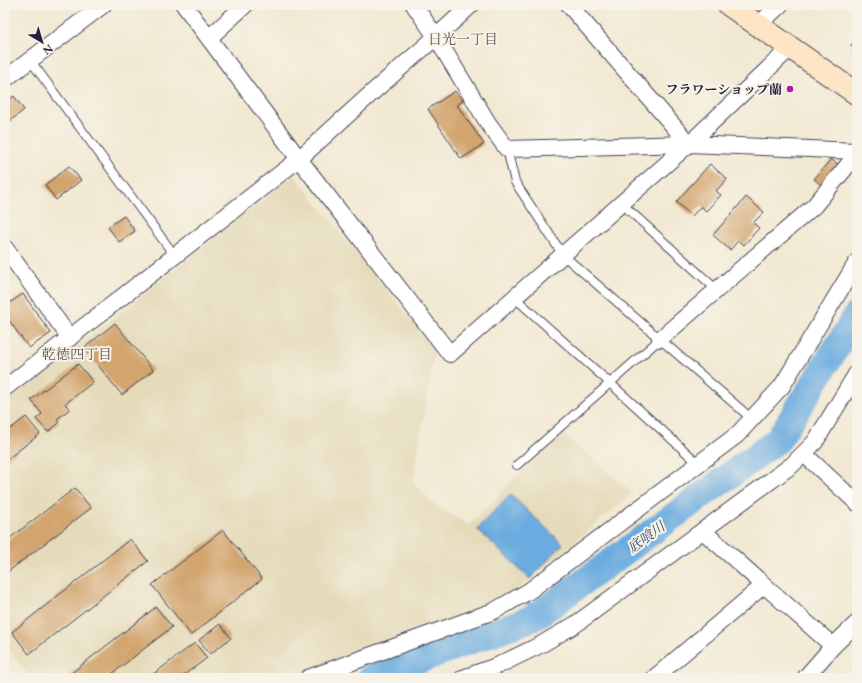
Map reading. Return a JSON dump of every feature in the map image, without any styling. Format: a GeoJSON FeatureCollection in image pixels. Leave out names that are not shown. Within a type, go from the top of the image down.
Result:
{"type":"FeatureCollection","features":[{"type":"Feature","properties":{"kind":"street"},"geometry":{"type":"LineString","coordinates":[[5,79],[103,5]]}},
{"type":"Feature","properties":{"kind":"street"},"geometry":{"type":"LineString","coordinates":[[184,5],[299,159],[450,354],[689,144],[790,48]]}},
{"type":"Feature","properties":{"kind":"street"},"geometry":{"type":"LineString","coordinates":[[209,38],[245,5]]}},
{"type":"Feature","properties":{"kind":"street"},"geometry":{"type":"LineString","coordinates":[[414,5],[436,37],[488,123],[507,149],[689,144],[857,153]]}},
{"type":"Feature","properties":{"kind":"street"},"geometry":{"type":"LineString","coordinates":[[5,388],[299,159],[471,5]]}},
{"type":"Feature","properties":{"kind":"street"},"geometry":{"type":"LineString","coordinates":[[569,5],[689,144]]}},
{"type":"Feature","properties":{"kind":"street"},"geometry":{"type":"LineString","coordinates":[[729,5],[857,94]]}},
{"type":"Feature","properties":{"kind":"street"},"geometry":{"type":"LineString","coordinates":[[758,25],[780,5]]}},
{"type":"Feature","properties":{"kind":"street"},"geometry":{"type":"LineString","coordinates":[[660,339],[814,206],[857,153]]}},
{"type":"Feature","properties":{"kind":"street"},"geometry":{"type":"LineString","coordinates":[[5,248],[70,338]]}},
{"type":"Feature","properties":{"kind":"street"},"geometry":{"type":"LineString","coordinates":[[308,678],[494,611],[529,591],[699,464],[737,435],[782,386],[857,262]]}},
{"type":"Feature","properties":{"kind":"street"},"geometry":{"type":"LineString","coordinates":[[463,678],[499,666],[542,644],[576,624],[792,465],[815,442],[857,373]]}},
{"type":"Feature","properties":{"kind":"street"},"geometry":{"type":"LineString","coordinates":[[804,454],[857,502]]}},
{"type":"Feature","properties":{"kind":"street"},"geometry":{"type":"LineString","coordinates":[[702,531],[833,646]]}},
{"type":"Feature","properties":{"kind":"street"},"geometry":{"type":"LineString","coordinates":[[654,678],[764,585]]}},
{"type":"Feature","properties":{"kind":"street"},"geometry":{"type":"LineString","coordinates":[[805,678],[833,646],[857,623]]}},
{"type":"Feature","properties":{"kind":"lane"},"geometry":{"type":"LineString","coordinates":[[30,60],[175,256]]}},
{"type":"Feature","properties":{"kind":"lane"},"geometry":{"type":"LineString","coordinates":[[507,149],[515,182],[563,255],[752,419]]}},
{"type":"Feature","properties":{"kind":"lane"},"geometry":{"type":"LineString","coordinates":[[621,203],[717,290]]}},
{"type":"Feature","properties":{"kind":"lane"},"geometry":{"type":"LineString","coordinates":[[515,298],[699,464]]}},
{"type":"Feature","properties":{"kind":"lane"},"geometry":{"type":"LineString","coordinates":[[517,465],[660,339]]}},
{"type":"Feature","properties":{"kind":"shaded area"},"geometry":{"type":"Polygon","coordinates":[[[294,175],[435,349],[413,482],[432,503],[469,525],[561,432],[633,493],[517,590],[494,606],[298,678],[30,678],[5,645],[5,403],[294,175]]]}},
{"type":"Feature","properties":{"kind":"water"},"geometry":{"type":"Polygon","coordinates":[[[510,494],[563,544],[530,579],[477,529],[510,494]]]}},
{"type":"Feature","properties":{"kind":"building"},"geometry":{"type":"Polygon","coordinates":[[[857,40],[857,52],[851,45],[857,40]]]}},
{"type":"Feature","properties":{"kind":"building"},"geometry":{"type":"Polygon","coordinates":[[[455,91],[463,101],[457,105],[484,144],[461,159],[428,109],[455,91]]]}},
{"type":"Feature","properties":{"kind":"building"},"geometry":{"type":"Polygon","coordinates":[[[14,96],[24,110],[5,125],[5,103],[14,96]]]}},
{"type":"Feature","properties":{"kind":"building"},"geometry":{"type":"Polygon","coordinates":[[[831,159],[843,168],[825,188],[814,179],[831,159]]]}},
{"type":"Feature","properties":{"kind":"building"},"geometry":{"type":"Polygon","coordinates":[[[710,164],[727,179],[716,191],[721,195],[706,211],[701,206],[692,216],[676,202],[710,164]]]}},
{"type":"Feature","properties":{"kind":"building"},"geometry":{"type":"Polygon","coordinates":[[[69,166],[81,180],[56,200],[45,185],[69,166]]]}},
{"type":"Feature","properties":{"kind":"building"},"geometry":{"type":"Polygon","coordinates":[[[746,197],[764,212],[753,223],[759,228],[744,245],[738,241],[730,250],[713,235],[746,197]]]}},
{"type":"Feature","properties":{"kind":"building"},"geometry":{"type":"Polygon","coordinates":[[[124,216],[135,231],[119,242],[108,227],[124,216]]]}},
{"type":"Feature","properties":{"kind":"building"},"geometry":{"type":"Polygon","coordinates":[[[23,294],[51,333],[29,348],[5,315],[5,306],[23,294]]]}},
{"type":"Feature","properties":{"kind":"building"},"geometry":{"type":"Polygon","coordinates":[[[115,323],[153,370],[122,395],[84,348],[115,323]]]}},
{"type":"Feature","properties":{"kind":"building"},"geometry":{"type":"Polygon","coordinates":[[[78,364],[93,382],[65,404],[70,409],[57,419],[59,423],[48,432],[36,419],[42,414],[31,400],[78,364]]]}},
{"type":"Feature","properties":{"kind":"building"},"geometry":{"type":"Polygon","coordinates":[[[26,417],[40,434],[5,461],[5,433],[26,417]]]}},
{"type":"Feature","properties":{"kind":"building"},"geometry":{"type":"Polygon","coordinates":[[[75,488],[91,508],[5,574],[5,542],[75,488]]]}},
{"type":"Feature","properties":{"kind":"building"},"geometry":{"type":"Polygon","coordinates":[[[223,530],[262,579],[191,635],[152,585],[223,530]]]}},
{"type":"Feature","properties":{"kind":"building"},"geometry":{"type":"Polygon","coordinates":[[[130,539],[148,561],[29,654],[12,632],[130,539]]]}},
{"type":"Feature","properties":{"kind":"building"},"geometry":{"type":"Polygon","coordinates":[[[156,607],[172,627],[113,673],[117,678],[65,678],[156,607]]]}},
{"type":"Feature","properties":{"kind":"building"},"geometry":{"type":"Polygon","coordinates":[[[220,624],[231,638],[210,654],[199,640],[220,624]]]}},
{"type":"Feature","properties":{"kind":"building"},"geometry":{"type":"Polygon","coordinates":[[[195,643],[207,658],[180,678],[148,678],[195,643]]]}},
{"type":"Feature","properties":{"kind":"waterway","name":"底喰川"},"geometry":{"type":"LineString","coordinates":[[371,678],[535,617],[778,440],[857,315]]}},
{"type":"Feature","properties":{"kind":"waterway"},"geometry":{"type":"LineString","coordinates":[[528,601],[535,617]]}},
{"type":"Feature","properties":{"kind":"place","name":"フラワーショップ蘭"},"geometry":{"type":"Point","coordinates":[790,89]}},
{"type":"Feature","properties":{"kind":"district","name":"日光一丁目"},"geometry":{"type":"Point","coordinates":[463,39]}},
{"type":"Feature","properties":{"kind":"district","name":"乾徳四丁目"},"geometry":{"type":"Point","coordinates":[77,354]}}]}
